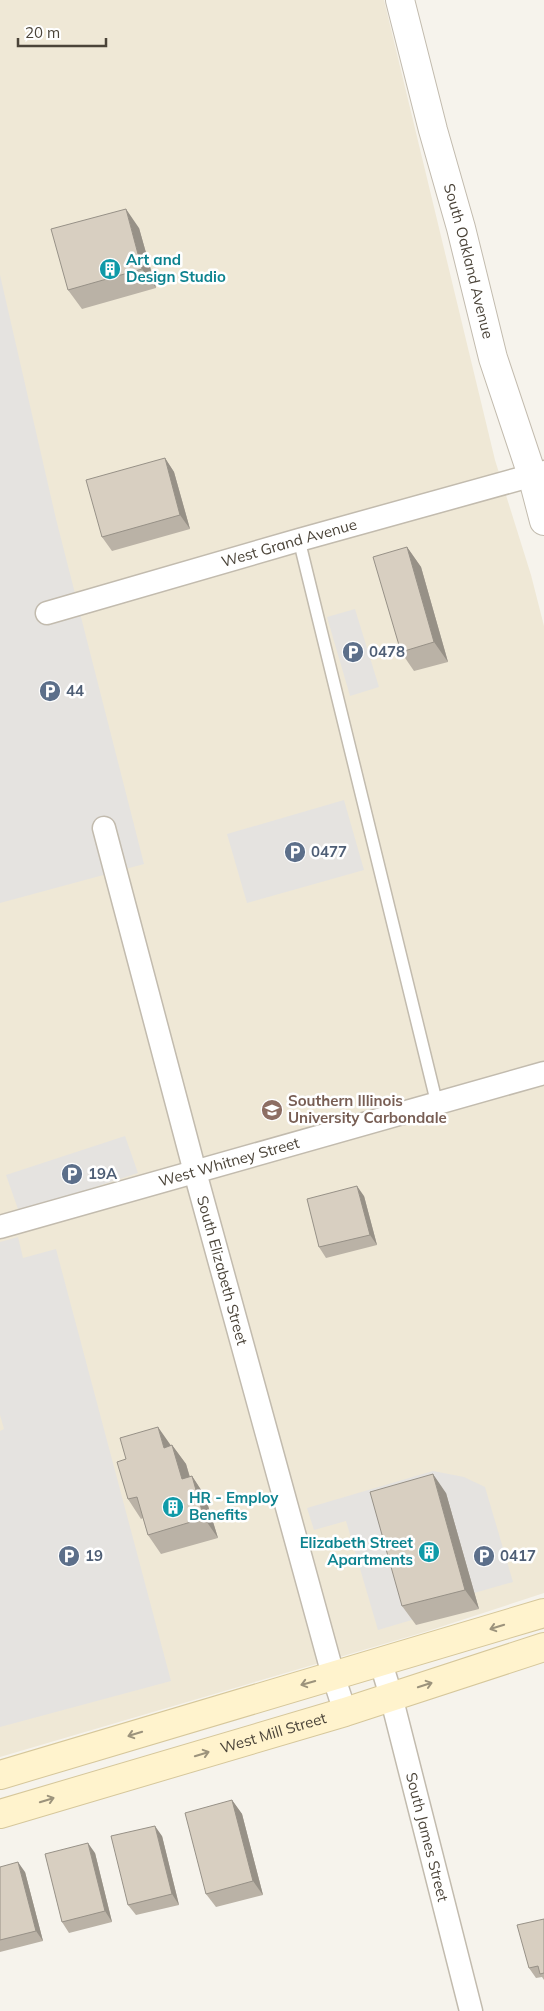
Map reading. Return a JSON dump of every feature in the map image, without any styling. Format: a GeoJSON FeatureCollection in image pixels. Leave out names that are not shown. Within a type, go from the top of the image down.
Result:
{"type":"FeatureCollection","features":[{"type":"Feature","properties":{"kind":"main road"},"geometry":{"type":"LineString","coordinates":[[0,1775],[544,1613]]}},
{"type":"Feature","properties":{"kind":"main road","name":"West Mill Street"},"geometry":{"type":"LineString","coordinates":[[0,1814],[345,1712],[544,1648]]}},
{"type":"Feature","properties":{"kind":"street","name":"South Oakland Avenue"},"geometry":{"type":"LineString","coordinates":[[400,0],[432,130],[461,228],[492,358],[538,473],[544,521]]}},
{"type":"Feature","properties":{"kind":"street","name":"West Grand Avenue"},"geometry":{"type":"LineString","coordinates":[[47,613],[538,473]]}},
{"type":"Feature","properties":{"kind":"street","name":"South Elizabeth Street"},"geometry":{"type":"LineString","coordinates":[[104,828],[195,1172],[333,1676],[345,1712]]}},
{"type":"Feature","properties":{"kind":"street","name":"West Whitney Street"},"geometry":{"type":"LineString","coordinates":[[0,1227],[544,1073]]}},
{"type":"Feature","properties":{"kind":"street","name":"South James Street"},"geometry":{"type":"LineString","coordinates":[[381,1663],[471,2011]]}},
{"type":"Feature","properties":{"kind":"lane"},"geometry":{"type":"LineString","coordinates":[[299,540],[437,1104]]}},
{"type":"Feature","properties":{"kind":"shaded area","name":"Southern Illinois University Carbondale"},"geometry":{"type":"Polygon","coordinates":[[[0,0],[384,0],[495,460],[531,575],[544,626],[544,1593],[428,1631],[0,1757],[0,0]]]}},
{"type":"Feature","properties":{"kind":"shaded area","name":"44"},"geometry":{"type":"Polygon","coordinates":[[[0,275],[56,519],[144,864],[0,903],[0,275]]]}},
{"type":"Feature","properties":{"kind":"shaded area","name":"0478"},"geometry":{"type":"Polygon","coordinates":[[[355,609],[379,687],[350,696],[327,617],[355,609]]]}},
{"type":"Feature","properties":{"kind":"shaded area","name":"0477"},"geometry":{"type":"Polygon","coordinates":[[[344,800],[364,870],[247,903],[227,834],[344,800]]]}},
{"type":"Feature","properties":{"kind":"shaded area","name":"19A"},"geometry":{"type":"Polygon","coordinates":[[[125,1136],[138,1173],[19,1212],[6,1175],[125,1136]]]}},
{"type":"Feature","properties":{"kind":"shaded area","name":"19"},"geometry":{"type":"Polygon","coordinates":[[[18,1237],[23,1258],[56,1249],[171,1681],[0,1727],[0,1431],[4,1429],[0,1415],[0,1242],[18,1237]]]}},
{"type":"Feature","properties":{"kind":"shaded area","name":"0417"},"geometry":{"type":"Polygon","coordinates":[[[433,1471],[464,1477],[485,1487],[513,1582],[474,1593],[446,1494],[415,1619],[378,1630],[346,1521],[314,1530],[307,1508],[433,1471]]]}},
{"type":"Feature","properties":{"kind":"building"},"geometry":{"type":"Polygon","coordinates":[[[126,209],[142,269],[68,290],[51,229],[126,209]]]}},
{"type":"Feature","properties":{"kind":"building"},"geometry":{"type":"Polygon","coordinates":[[[165,458],[180,515],[102,537],[86,480],[165,458]]]}},
{"type":"Feature","properties":{"kind":"building"},"geometry":{"type":"Polygon","coordinates":[[[407,547],[434,642],[401,652],[373,557],[407,547]]]}},
{"type":"Feature","properties":{"kind":"building"},"geometry":{"type":"Polygon","coordinates":[[[357,1186],[370,1235],[319,1247],[307,1199],[357,1186]]]}},
{"type":"Feature","properties":{"kind":"building","name":"HR - Employ Benefits"},"geometry":{"type":"Polygon","coordinates":[[[158,1427],[164,1448],[172,1445],[182,1479],[192,1476],[204,1518],[148,1535],[137,1497],[128,1499],[117,1462],[126,1459],[120,1438],[158,1427]]]}},
{"type":"Feature","properties":{"kind":"building","name":"Elizabeth Street Apartments"},"geometry":{"type":"Polygon","coordinates":[[[433,1474],[465,1590],[402,1606],[370,1492],[433,1474]]]}},
{"type":"Feature","properties":{"kind":"building"},"geometry":{"type":"Polygon","coordinates":[[[232,1800],[253,1881],[206,1894],[185,1813],[232,1800]]]}},
{"type":"Feature","properties":{"kind":"building"},"geometry":{"type":"Polygon","coordinates":[[[155,1826],[172,1894],[128,1905],[111,1836],[155,1826]]]}},
{"type":"Feature","properties":{"kind":"building"},"geometry":{"type":"Polygon","coordinates":[[[88,1843],[105,1911],[62,1922],[45,1854],[88,1843]]]}},
{"type":"Feature","properties":{"kind":"building"},"geometry":{"type":"Polygon","coordinates":[[[18,1862],[36,1931],[0,1940],[0,1867],[18,1862]]]}},
{"type":"Feature","properties":{"kind":"building"},"geometry":{"type":"Polygon","coordinates":[[[544,1919],[544,1973],[540,1974],[538,1966],[529,1968],[517,1925],[544,1919]]]}},
{"type":"Feature","properties":{"kind":"place","name":"Art and Design Studio"},"geometry":{"type":"Point","coordinates":[110,269]}},
{"type":"Feature","properties":{"kind":"place","name":"0478"},"geometry":{"type":"Point","coordinates":[353,652]}},
{"type":"Feature","properties":{"kind":"place","name":"44"},"geometry":{"type":"Point","coordinates":[50,691]}},
{"type":"Feature","properties":{"kind":"place","name":"0477"},"geometry":{"type":"Point","coordinates":[295,852]}},
{"type":"Feature","properties":{"kind":"place","name":"Southern Illinois University Carbondale"},"geometry":{"type":"Point","coordinates":[272,1110]}},
{"type":"Feature","properties":{"kind":"place","name":"19A"},"geometry":{"type":"Point","coordinates":[72,1174]}},
{"type":"Feature","properties":{"kind":"place","name":"HR - Employ Benefits"},"geometry":{"type":"Point","coordinates":[173,1507]}},
{"type":"Feature","properties":{"kind":"place","name":"Elizabeth Street Apartments"},"geometry":{"type":"Point","coordinates":[429,1552]}},
{"type":"Feature","properties":{"kind":"place","name":"19"},"geometry":{"type":"Point","coordinates":[69,1556]}},
{"type":"Feature","properties":{"kind":"place","name":"0417"},"geometry":{"type":"Point","coordinates":[484,1556]}}]}
